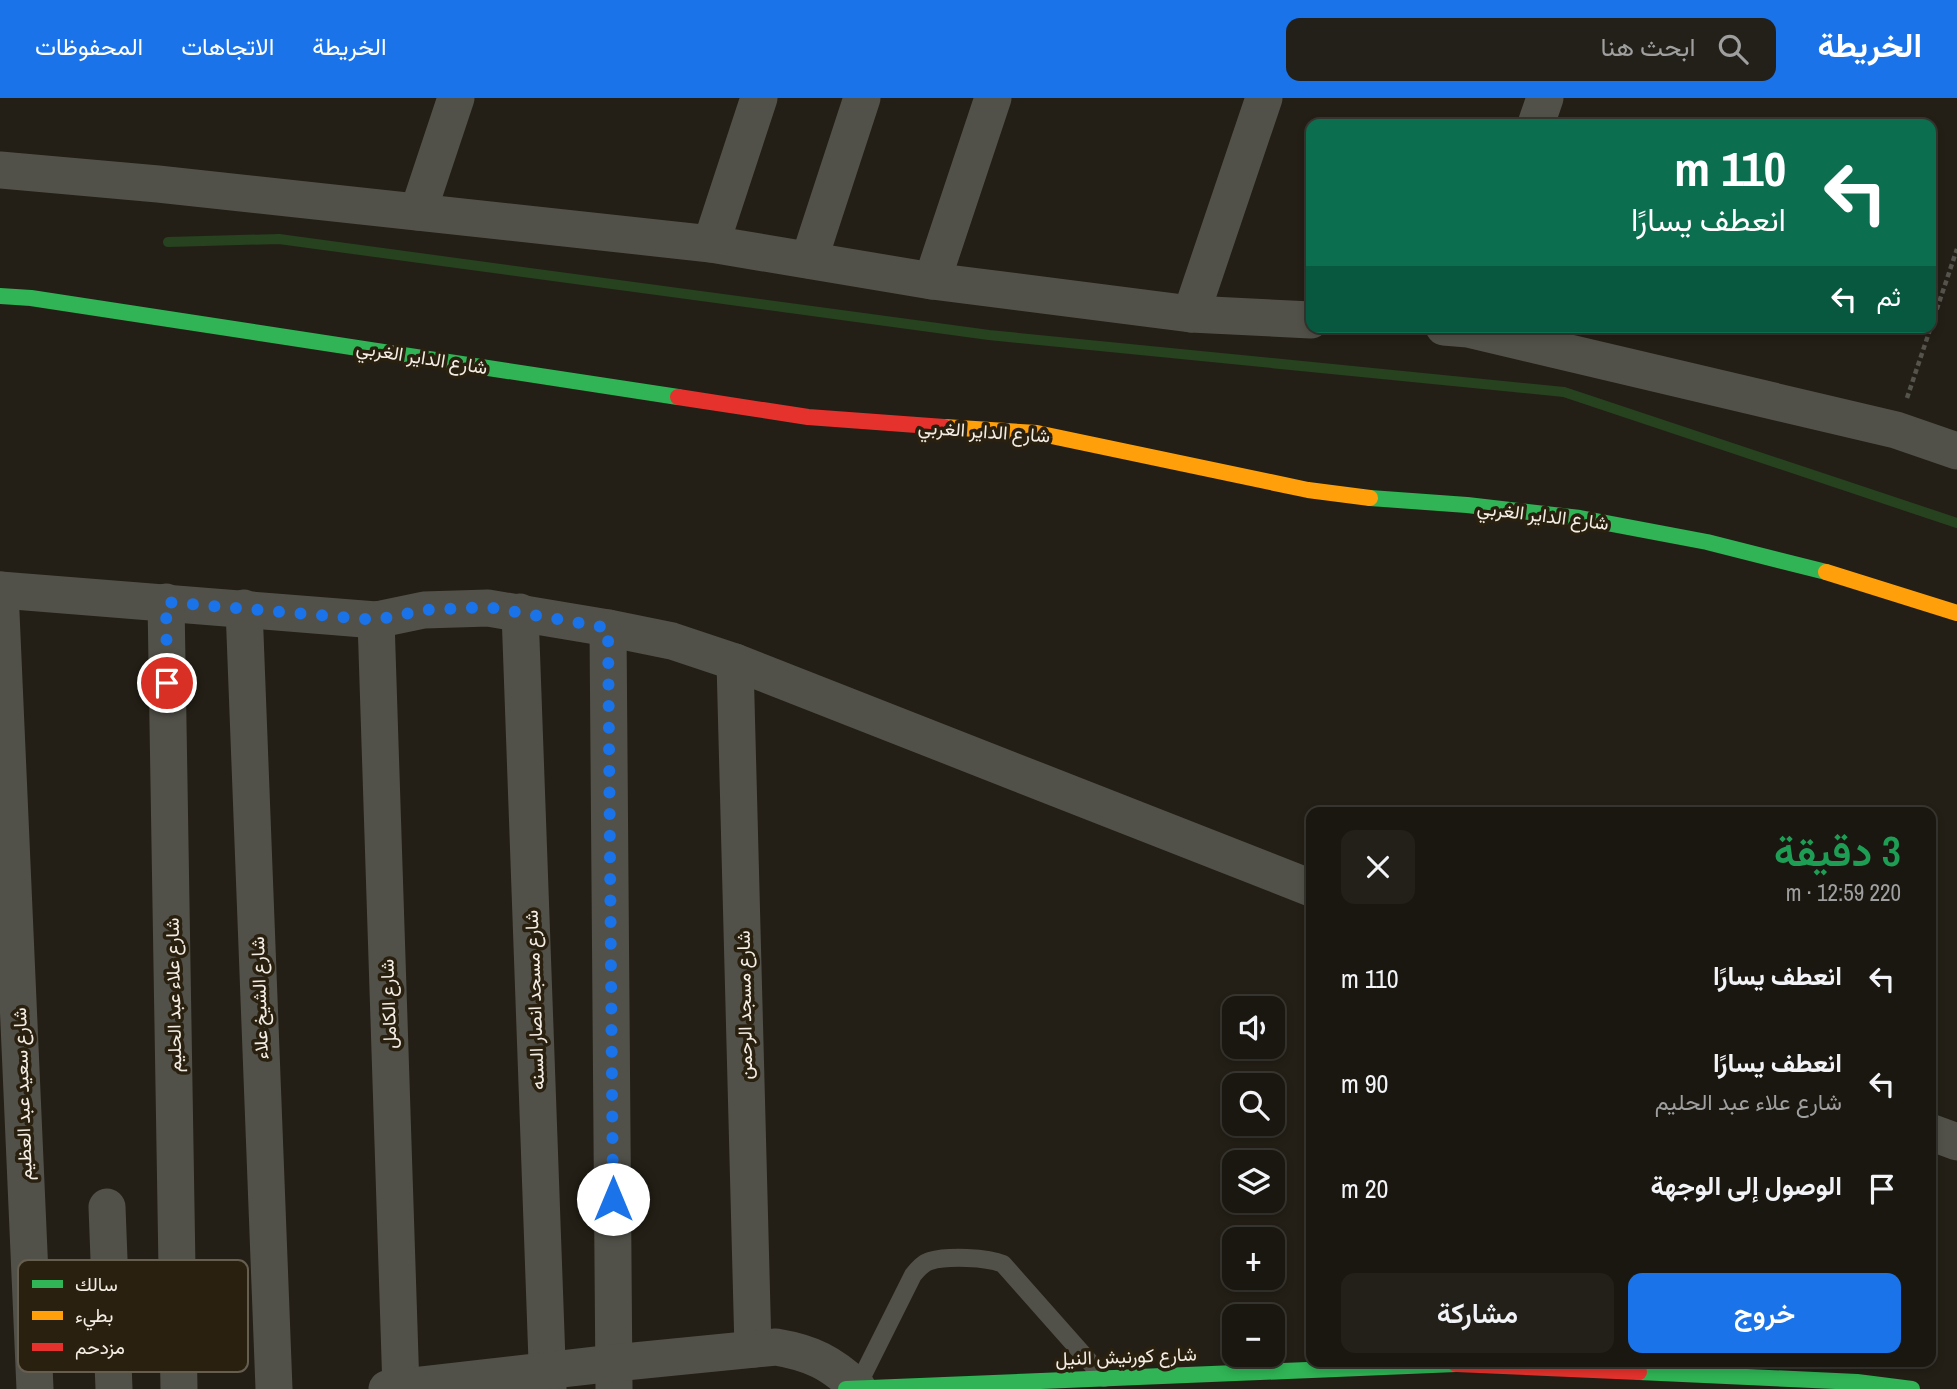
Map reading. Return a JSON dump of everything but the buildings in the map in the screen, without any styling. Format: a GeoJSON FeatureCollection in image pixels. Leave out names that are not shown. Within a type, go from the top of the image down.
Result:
{"type":"FeatureCollection","features":[{"type":"Feature","properties":{"kind":"main road","name":"شارع الداير الغربي"},"geometry":{"type":"LineString","coordinates":[[0,296],[31,298],[808,416],[870,423],[1037,433],[1308,491],[1580,518],[1707,542],[1832,573],[1957,613]]}},
{"type":"Feature","properties":{"kind":"main road","name":"شارع كورنيش النيل"},"geometry":{"type":"LineString","coordinates":[[852,1388],[1384,1367]]}},
{"type":"Feature","properties":{"kind":"main road","name":"شارع كورنيش النيل"},"geometry":{"type":"LineString","coordinates":[[1527,1367],[1857,1382],[1912,1389]]}},
{"type":"Feature","properties":{"kind":"street"},"geometry":{"type":"LineString","coordinates":[[418,212],[456,98]]}},
{"type":"Feature","properties":{"kind":"street"},"geometry":{"type":"LineString","coordinates":[[711,244],[759,98]]}},
{"type":"Feature","properties":{"kind":"street"},"geometry":{"type":"LineString","coordinates":[[809,260],[862,98]]}},
{"type":"Feature","properties":{"kind":"street"},"geometry":{"type":"LineString","coordinates":[[932,281],[993,98]]}},
{"type":"Feature","properties":{"kind":"street"},"geometry":{"type":"LineString","coordinates":[[1191,314],[1264,98]]}},
{"type":"Feature","properties":{"kind":"street"},"geometry":{"type":"LineString","coordinates":[[1538,119],[1545,98]]}},
{"type":"Feature","properties":{"kind":"street"},"geometry":{"type":"LineString","coordinates":[[0,170],[711,244],[932,281],[1191,314],[1306,320]]}},
{"type":"Feature","properties":{"kind":"street"},"geometry":{"type":"LineString","coordinates":[[1481,333],[1896,430],[1957,451]]}},
{"type":"Feature","properties":{"kind":"street"},"geometry":{"type":"LineString","coordinates":[[0,590],[376,620],[424,610],[488,607],[672,641],[736,662],[1306,886]]}},
{"type":"Feature","properties":{"kind":"street","name":"شارع سعيد عبد العظيم"},"geometry":{"type":"LineString","coordinates":[[0,590],[10,1053],[25,1260]]}},
{"type":"Feature","properties":{"kind":"street","name":"شارع علاء عبد الحليم"},"geometry":{"type":"LineString","coordinates":[[166,602],[177,1260]]}},
{"type":"Feature","properties":{"kind":"street","name":"شارع الشيخ علاء"},"geometry":{"type":"LineString","coordinates":[[244,608],[274,1389]]}},
{"type":"Feature","properties":{"kind":"street","name":"شارع مسجد انصار السنه"},"geometry":{"type":"LineString","coordinates":[[520,612],[547,1380]]}},
{"type":"Feature","properties":{"kind":"street","name":"شارع الكامل"},"geometry":{"type":"LineString","coordinates":[[376,620],[396,1388]]}},
{"type":"Feature","properties":{"kind":"street"},"geometry":{"type":"LineString","coordinates":[[608,628],[614,1376]]}},
{"type":"Feature","properties":{"kind":"street","name":"شارع مسجد الرحمن"},"geometry":{"type":"LineString","coordinates":[[736,662],[753,1349]]}},
{"type":"Feature","properties":{"kind":"street"},"geometry":{"type":"LineString","coordinates":[[1936,1134],[1957,1142]]}},
{"type":"Feature","properties":{"kind":"street"},"geometry":{"type":"LineString","coordinates":[[107,1207],[109,1260]]}},
{"type":"Feature","properties":{"kind":"street"},"geometry":{"type":"LineString","coordinates":[[396,1388],[614,1376],[776,1347],[821,1359],[840,1371],[852,1388]]}},
{"type":"Feature","properties":{"kind":"lane"},"geometry":{"type":"LineString","coordinates":[[852,1388],[913,1275],[922,1265],[935,1260],[987,1259],[1003,1264],[1104,1378]]}},
{"type":"Feature","properties":{"kind":"path"},"geometry":{"type":"LineString","coordinates":[[1936,311],[1957,249]]}},
{"type":"Feature","properties":{"kind":"path"},"geometry":{"type":"LineString","coordinates":[[1896,430],[1929,333]]}},
{"type":"Feature","properties":{"kind":"waterway"},"geometry":{"type":"LineString","coordinates":[[168,242],[279,239],[989,335],[1564,392],[1957,523]]}},
{"type":"Feature","properties":{"kind":"traffic: fast"},"geometry":{"type":"LineString","coordinates":[[0,296],[31,298],[678,397]]}},
{"type":"Feature","properties":{"kind":"traffic: fast"},"geometry":{"type":"LineString","coordinates":[[1370,498],[1467,505],[1580,518],[1707,542],[1826,572]]}},
{"type":"Feature","properties":{"kind":"traffic: fast"},"geometry":{"type":"LineString","coordinates":[[846,1389],[1383,1367]]}},
{"type":"Feature","properties":{"kind":"traffic: fast"},"geometry":{"type":"LineString","coordinates":[[1639,1372],[1857,1382],[1912,1389]]}},
{"type":"Feature","properties":{"kind":"traffic: slow"},"geometry":{"type":"LineString","coordinates":[[944,427],[1037,433],[1308,490],[1370,498]]}},
{"type":"Feature","properties":{"kind":"traffic: slow"},"geometry":{"type":"LineString","coordinates":[[1826,572],[1957,613]]}},
{"type":"Feature","properties":{"kind":"traffic: jam"},"geometry":{"type":"LineString","coordinates":[[678,397],[808,417],[944,427]]}},
{"type":"Feature","properties":{"kind":"traffic: jam"},"geometry":{"type":"LineString","coordinates":[[1525,1367],[1639,1372]]}},
{"type":"Feature","properties":{"kind":"route"},"geometry":{"type":"LineString","coordinates":[[167,683],[166,602],[376,620],[424,610],[488,607],[608,628],[613,1199]]}}]}
